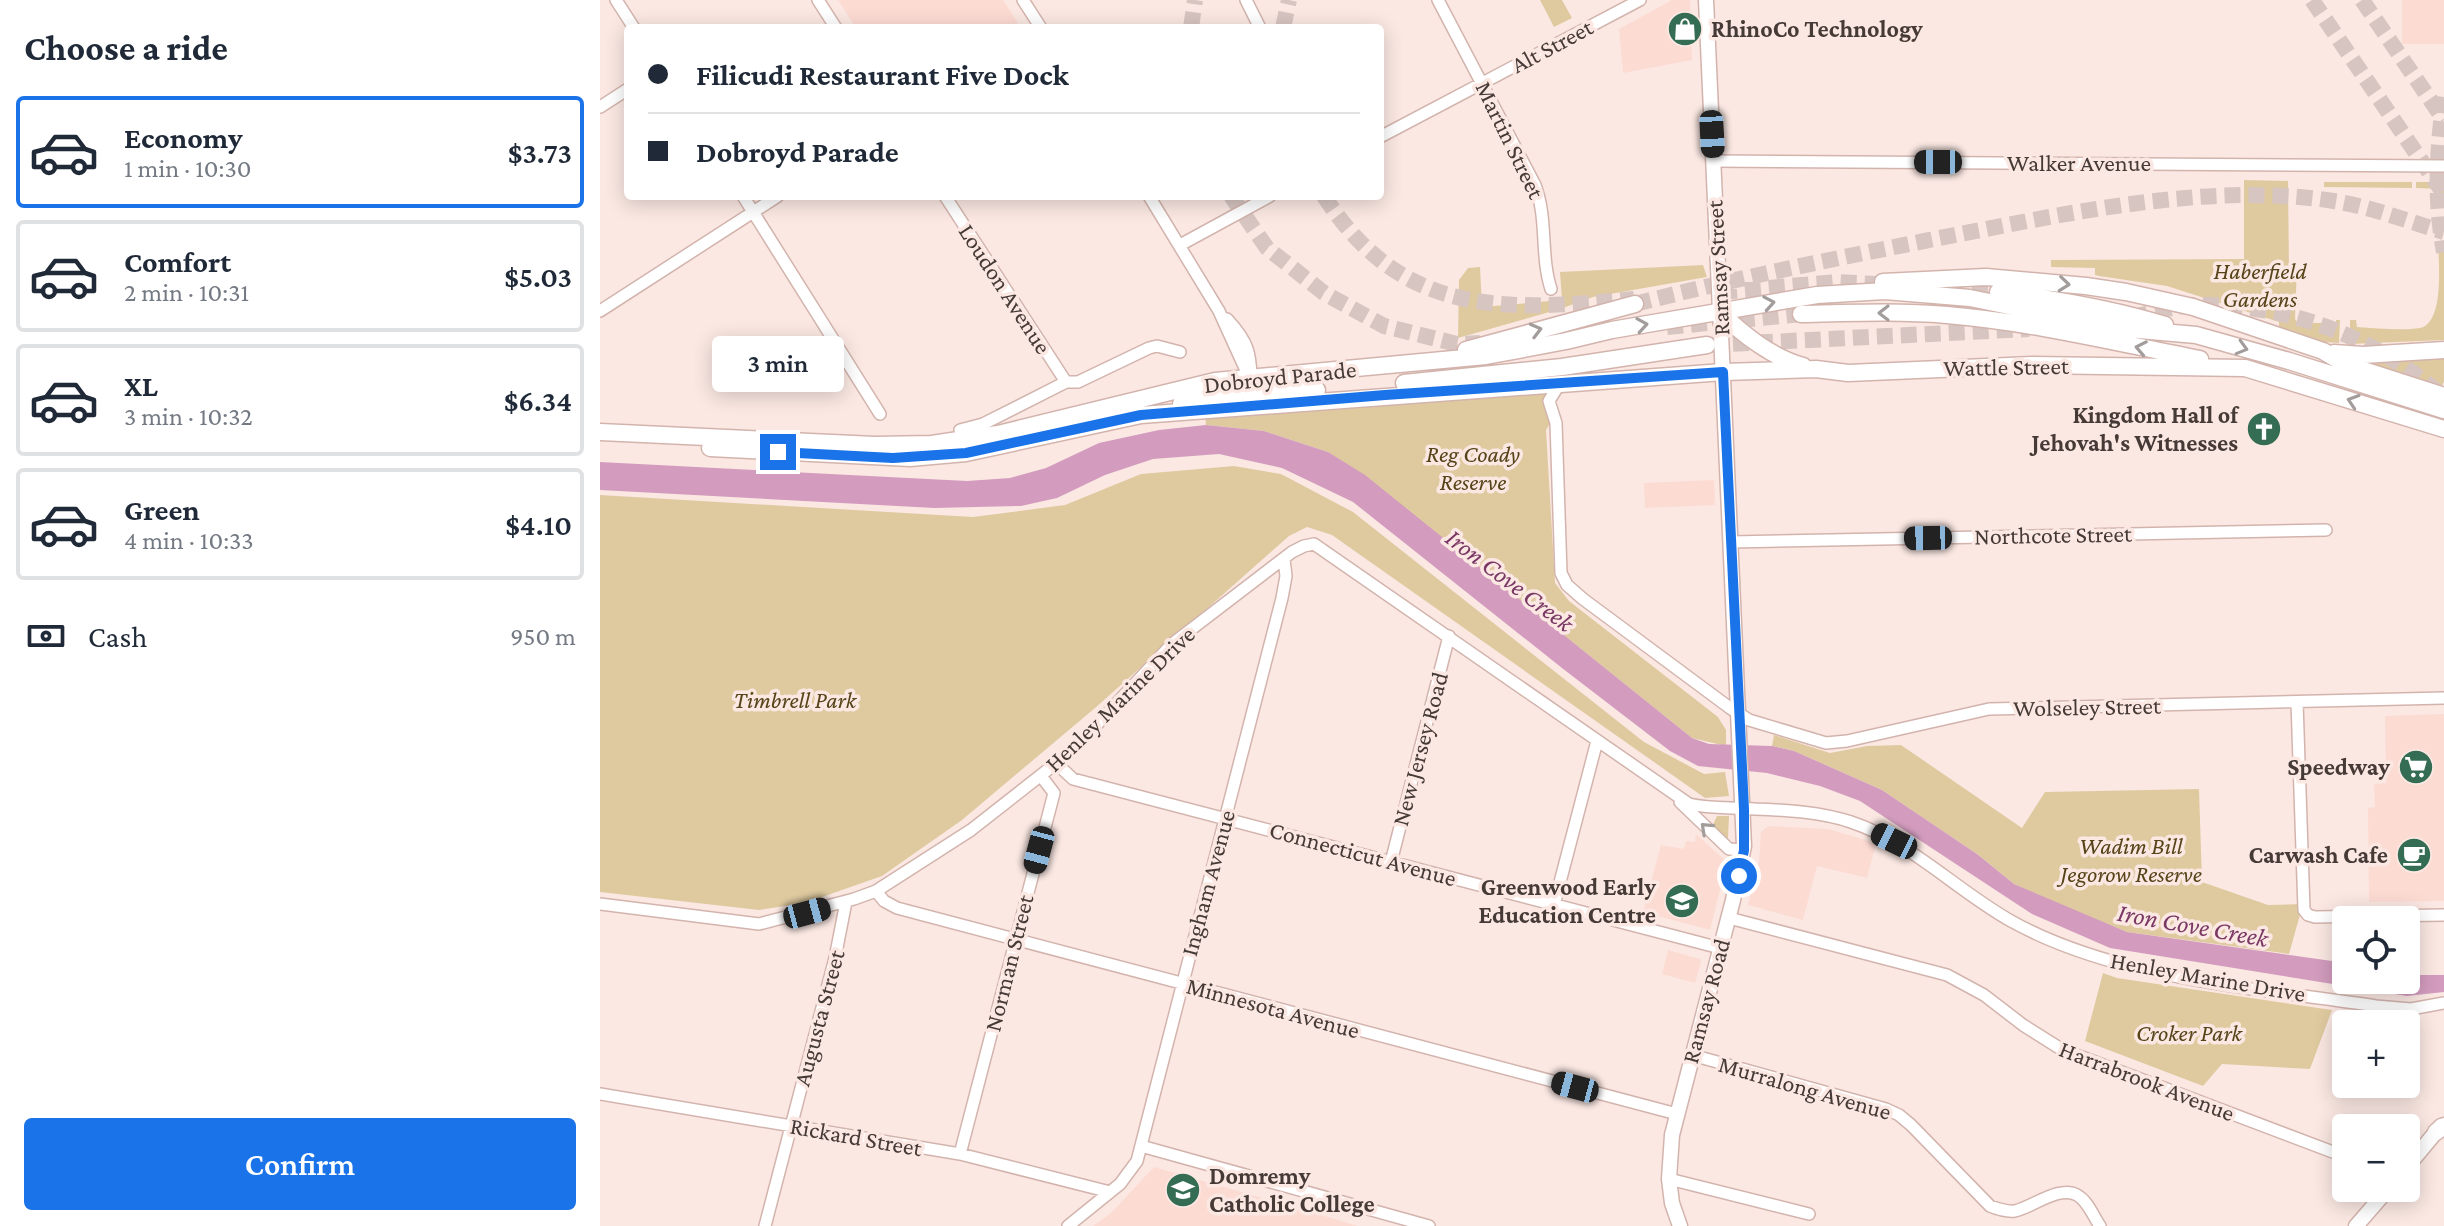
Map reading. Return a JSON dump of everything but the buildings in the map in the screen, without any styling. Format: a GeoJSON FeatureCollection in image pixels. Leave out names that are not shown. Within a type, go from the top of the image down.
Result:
{"type":"FeatureCollection","features":[{"type":"Feature","properties":{"kind":"highway","name":"Wattle Street"},"geometry":{"type":"LineString","coordinates":[[1486,356],[1612,330],[1830,293],[1866,283],[1986,277],[2086,286],[2193,307],[2323,351],[2345,364],[2444,396]]}},
{"type":"Feature","properties":{"kind":"highway"},"geometry":{"type":"LineString","coordinates":[[1998,292],[2057,299],[2121,312],[2196,335]]}},
{"type":"Feature","properties":{"kind":"highway","name":"Wattle Street"},"geometry":{"type":"LineString","coordinates":[[1830,293],[1932,293],[1983,300],[2117,328],[2196,335],[2444,410]]}},
{"type":"Feature","properties":{"kind":"highway"},"geometry":{"type":"LineString","coordinates":[[1406,364],[1635,304]]}},
{"type":"Feature","properties":{"kind":"highway"},"geometry":{"type":"LineString","coordinates":[[1720,312],[1777,355],[1792,363],[1816,369]]}},
{"type":"Feature","properties":{"kind":"highway"},"geometry":{"type":"LineString","coordinates":[[1801,314],[1887,312],[1948,315],[2003,322],[2245,368]]}},
{"type":"Feature","properties":{"kind":"highway"},"geometry":{"type":"LineString","coordinates":[[1253,400],[1473,378],[1707,345]]}},
{"type":"Feature","properties":{"kind":"highway"},"geometry":{"type":"LineString","coordinates":[[2323,351],[2363,355],[2444,350]]}},
{"type":"Feature","properties":{"kind":"highway","name":"Dobroyd Parade"},"geometry":{"type":"LineString","coordinates":[[600,432],[875,445],[932,444],[982,438],[1215,381],[1486,356]]}},
{"type":"Feature","properties":{"kind":"highway","name":"Wattle Street"},"geometry":{"type":"LineString","coordinates":[[1560,383],[1816,369],[1848,373],[2016,366],[2245,368],[2444,429]]}},
{"type":"Feature","properties":{"kind":"highway","name":"Dobroyd Parade"},"geometry":{"type":"LineString","coordinates":[[600,443],[910,458],[966,453],[1141,415],[1253,400],[1560,383]]}},
{"type":"Feature","properties":{"kind":"main road","name":"Ramsay Street"},"geometry":{"type":"LineString","coordinates":[[1706,0],[1742,775]]}},
{"type":"Feature","properties":{"kind":"main road","name":"Ramsay Road"},"geometry":{"type":"LineString","coordinates":[[1680,1226],[1672,1203],[1669,1158],[1677,1114],[1744,850],[1742,775]]}},
{"type":"Feature","properties":{"kind":"main road"},"geometry":{"type":"LineString","coordinates":[[2420,1152],[2441,1127]]}},
{"type":"Feature","properties":{"kind":"main road"},"geometry":{"type":"LineString","coordinates":[[2356,1226],[2377,1202]]}},
{"type":"Feature","properties":{"kind":"street"},"geometry":{"type":"LineString","coordinates":[[616,0],[631,24]]}},
{"type":"Feature","properties":{"kind":"street"},"geometry":{"type":"LineString","coordinates":[[818,0],[833,24]]}},
{"type":"Feature","properties":{"kind":"street"},"geometry":{"type":"LineString","coordinates":[[1023,0],[1038,24]]}},
{"type":"Feature","properties":{"kind":"street"},"geometry":{"type":"LineString","coordinates":[[1246,0],[1258,24]]}},
{"type":"Feature","properties":{"kind":"street","name":"Martin Street"},"geometry":{"type":"LineString","coordinates":[[1438,0],[1542,202],[1545,269],[1551,289]]}},
{"type":"Feature","properties":{"kind":"street","name":"Alt Street"},"geometry":{"type":"LineString","coordinates":[[1384,135],[1640,0]]}},
{"type":"Feature","properties":{"kind":"street"},"geometry":{"type":"LineString","coordinates":[[600,107],[624,92]]}},
{"type":"Feature","properties":{"kind":"street","name":"Walker Avenue"},"geometry":{"type":"LineString","coordinates":[[1714,161],[2444,166]]}},
{"type":"Feature","properties":{"kind":"street"},"geometry":{"type":"LineString","coordinates":[[746,200],[880,414]]}},
{"type":"Feature","properties":{"kind":"street"},"geometry":{"type":"LineString","coordinates":[[600,311],[772,200]]}},
{"type":"Feature","properties":{"kind":"street","name":"Loudon Avenue"},"geometry":{"type":"LineString","coordinates":[[948,200],[1066,382]]}},
{"type":"Feature","properties":{"kind":"street"},"geometry":{"type":"LineString","coordinates":[[1152,200],[1219,311],[1247,343],[1252,359],[1249,377],[1253,400]]}},
{"type":"Feature","properties":{"kind":"street"},"geometry":{"type":"LineString","coordinates":[[1180,245],[1263,200]]}},
{"type":"Feature","properties":{"kind":"street","name":"Dobroyd Parade"},"geometry":{"type":"LineString","coordinates":[[960,430],[983,424],[1066,382],[1078,382],[1149,348],[1157,346],[1180,352]]}},
{"type":"Feature","properties":{"kind":"street"},"geometry":{"type":"LineString","coordinates":[[1560,383],[1549,401],[1556,429],[1561,573],[1564,580],[1594,607],[1738,713]]}},
{"type":"Feature","properties":{"kind":"street","name":"Northcote Street"},"geometry":{"type":"LineString","coordinates":[[1731,542],[2326,530]]}},
{"type":"Feature","properties":{"kind":"street","name":"Henley Marine Drive"},"geometry":{"type":"LineString","coordinates":[[600,904],[759,924],[846,902],[876,891],[971,830],[1057,764],[1172,644],[1284,559],[1304,546],[1314,544],[1674,796],[1729,849],[1744,850]]}},
{"type":"Feature","properties":{"kind":"street","name":"Ingham Avenue"},"geometry":{"type":"LineString","coordinates":[[1068,1226],[1133,1170],[1141,1146],[1282,598],[1286,576],[1284,559]]}},
{"type":"Feature","properties":{"kind":"street","name":"New Jersey Road"},"geometry":{"type":"LineString","coordinates":[[1391,862],[1449,636]]}},
{"type":"Feature","properties":{"kind":"street","name":"Wolseley Street"},"geometry":{"type":"LineString","coordinates":[[1738,713],[1753,721],[1832,744],[1989,709],[2444,698]]}},
{"type":"Feature","properties":{"kind":"street"},"geometry":{"type":"LineString","coordinates":[[2297,702],[2302,907],[2308,915],[2444,915]]}},
{"type":"Feature","properties":{"kind":"street"},"geometry":{"type":"LineString","coordinates":[[1554,905],[1597,741]]}},
{"type":"Feature","properties":{"kind":"street","name":"Connecticut Avenue"},"geometry":{"type":"LineString","coordinates":[[1057,764],[1073,779],[1720,948]]}},
{"type":"Feature","properties":{"kind":"street","name":"Norman Street"},"geometry":{"type":"LineString","coordinates":[[960,1154],[1054,793],[1041,776]]}},
{"type":"Feature","properties":{"kind":"street","name":"Henley Marine Drive"},"geometry":{"type":"LineString","coordinates":[[1674,796],[1698,806],[1817,814],[1849,821],[1894,841],[2011,921],[2125,966],[2376,1006],[2411,1009],[2444,1003]]}},
{"type":"Feature","properties":{"kind":"street","name":"Minnesota Avenue"},"geometry":{"type":"LineString","coordinates":[[876,891],[884,901],[897,908],[1677,1114]]}},
{"type":"Feature","properties":{"kind":"street","name":"Augusta Street"},"geometry":{"type":"LineString","coordinates":[[765,1226],[835,958],[846,902]]}},
{"type":"Feature","properties":{"kind":"street","name":"Harrabrook Avenue"},"geometry":{"type":"LineString","coordinates":[[1729,918],[1947,975],[1984,995],[2061,1049],[2332,1152]]}},
{"type":"Feature","properties":{"kind":"street","name":"Murralong Avenue"},"geometry":{"type":"LineString","coordinates":[[1692,1055],[1886,1109],[1911,1125],[1990,1206],[2015,1211],[2058,1194],[2070,1193],[2085,1201],[2100,1226]]}},
{"type":"Feature","properties":{"kind":"street","name":"Rickard Street"},"geometry":{"type":"LineString","coordinates":[[600,1094],[960,1154],[1110,1192]]}},
{"type":"Feature","properties":{"kind":"street"},"geometry":{"type":"LineString","coordinates":[[1141,1146],[1429,1226]]}},
{"type":"Feature","properties":{"kind":"street"},"geometry":{"type":"LineString","coordinates":[[1669,1179],[1809,1214]]}},
{"type":"Feature","properties":{"kind":"shaded area"},"geometry":{"type":"Polygon","coordinates":[[[838,0],[1003,0],[1018,23],[1016,24],[853,24],[838,0]]]}},
{"type":"Feature","properties":{"kind":"shaded area"},"geometry":{"type":"Polygon","coordinates":[[[1672,0],[1690,0],[1692,60],[1623,73],[1619,29],[1672,0]]]}},
{"type":"Feature","properties":{"kind":"shaded area"},"geometry":{"type":"Polygon","coordinates":[[[2402,0],[2444,0],[2444,44],[2402,44],[2402,0]]]}},
{"type":"Feature","properties":{"kind":"shaded area","name":"Iron Cove Creek"},"geometry":{"type":"Polygon","coordinates":[[[1206,425],[1264,431],[1328,452],[1365,475],[1692,738],[1709,744],[1772,746],[1794,751],[1882,790],[1977,854],[2014,884],[2127,932],[2332,961],[2332,984],[2110,948],[2032,914],[1860,801],[1820,786],[1767,773],[1698,766],[1670,751],[1353,502],[1282,468],[1219,454],[1153,459],[1105,475],[1057,498],[1021,506],[934,508],[600,490],[600,462],[967,481],[1010,478],[1046,468],[1099,443],[1159,430],[1206,425]]]}},
{"type":"Feature","properties":{"kind":"shaded area"},"geometry":{"type":"Polygon","coordinates":[[[1714,480],[1715,505],[1645,508],[1644,483],[1714,480]]]}},
{"type":"Feature","properties":{"kind":"shaded area"},"geometry":{"type":"Polygon","coordinates":[[[2444,714],[2444,901],[2369,902],[2368,808],[2375,807],[2374,784],[2386,783],[2385,716],[2444,714]]]}},
{"type":"Feature","properties":{"kind":"shaded area"},"geometry":{"type":"Polygon","coordinates":[[[1768,826],[1828,829],[1876,843],[1867,878],[1817,866],[1803,920],[1748,905],[1759,862],[1761,832],[1768,826]]]}},
{"type":"Feature","properties":{"kind":"shaded area","name":"Greenwood Early Education Centre"},"geometry":{"type":"Polygon","coordinates":[[[1696,834],[1727,862],[1710,930],[1643,912],[1661,845],[1684,849],[1686,841],[1695,842],[1696,834]]]}},
{"type":"Feature","properties":{"kind":"shaded area"},"geometry":{"type":"Polygon","coordinates":[[[1668,950],[1700,959],[1695,983],[1662,974],[1668,950]]]}},
{"type":"Feature","properties":{"kind":"shaded area","name":"Iron Cove Creek"},"geometry":{"type":"Polygon","coordinates":[[[2420,975],[2444,975],[2444,992],[2407,996],[2395,994],[2420,994],[2420,975]]]}},
{"type":"Feature","properties":{"kind":"shaded area","name":"Domremy Catholic College"},"geometry":{"type":"Polygon","coordinates":[[[1154,1167],[1358,1226],[1093,1226],[1111,1213],[1154,1167]]]}},
{"type":"Feature","properties":{"kind":"green space"},"geometry":{"type":"Polygon","coordinates":[[[1540,0],[1562,0],[1572,18],[1554,27],[1540,0]]]}},
{"type":"Feature","properties":{"kind":"green space","name":"Haberfield Gardens"},"geometry":{"type":"Polygon","coordinates":[[[2244,180],[2288,181],[2289,269],[2297,266],[2295,319],[2298,323],[2336,323],[2340,320],[2339,343],[2323,342],[2279,327],[2279,322],[2167,286],[2095,275],[2095,268],[2051,267],[2051,260],[2244,259],[2244,180]]]}},
{"type":"Feature","properties":{"kind":"green space"},"geometry":{"type":"Polygon","coordinates":[[[2324,182],[2412,182],[2412,188],[2324,187],[2324,182]]]}},
{"type":"Feature","properties":{"kind":"green space"},"geometry":{"type":"Polygon","coordinates":[[[2416,182],[2444,182],[2444,205],[2441,204],[2441,189],[2416,188],[2416,182]]]}},
{"type":"Feature","properties":{"kind":"green space"},"geometry":{"type":"Polygon","coordinates":[[[2438,243],[2444,245],[2444,340],[2350,344],[2350,320],[2356,320],[2357,327],[2388,329],[2420,328],[2428,324],[2437,305],[2438,243]]]}},
{"type":"Feature","properties":{"kind":"green space"},"geometry":{"type":"Polygon","coordinates":[[[1703,265],[1707,277],[1593,297],[1458,338],[1459,280],[1468,268],[1480,267],[1482,307],[1562,300],[1560,272],[1703,265]]]}},
{"type":"Feature","properties":{"kind":"green space"},"geometry":{"type":"Polygon","coordinates":[[[2444,358],[2444,381],[2440,392],[2373,368],[2364,361],[2444,358]]]}},
{"type":"Feature","properties":{"kind":"green space","name":"Reg Coady Reserve"},"geometry":{"type":"Polygon","coordinates":[[[1547,391],[1545,410],[1551,422],[1546,430],[1555,583],[1569,601],[1718,717],[1726,730],[1726,746],[1692,738],[1495,580],[1328,452],[1264,431],[1206,425],[1205,415],[1547,391]]]}},
{"type":"Feature","properties":{"kind":"green space","name":"Timbrell Park"},"geometry":{"type":"Polygon","coordinates":[[[1234,466],[1281,474],[1353,512],[1644,742],[1704,774],[1725,772],[1729,796],[1705,798],[1332,535],[1307,527],[1289,536],[1095,708],[962,820],[882,876],[805,903],[759,910],[600,892],[600,495],[973,517],[1065,505],[1141,474],[1234,466]]]}},
{"type":"Feature","properties":{"kind":"green space","name":"Wadim Bill Jegorow Reserve"},"geometry":{"type":"Polygon","coordinates":[[[1774,735],[1830,753],[1867,746],[1901,745],[2022,828],[2045,792],[2199,789],[2202,882],[2268,905],[2303,904],[2289,954],[2127,932],[2055,903],[2014,884],[1977,854],[1882,790],[1794,751],[1772,746],[1774,735]]]}},
{"type":"Feature","properties":{"kind":"green space"},"geometry":{"type":"Polygon","coordinates":[[[1717,816],[1729,816],[1728,839],[1712,827],[1717,816]]]}},
{"type":"Feature","properties":{"kind":"green space","name":"Croker Park"},"geometry":{"type":"Polygon","coordinates":[[[2103,973],[2117,978],[2332,1010],[2310,1069],[2222,1064],[2203,1086],[2085,1041],[2103,973]]]}},
{"type":"Feature","properties":{"kind":"tunnel"},"geometry":{"type":"LineString","coordinates":[[1192,24],[1195,0]]}},
{"type":"Feature","properties":{"kind":"tunnel"},"geometry":{"type":"LineString","coordinates":[[1284,24],[1289,0]]}},
{"type":"Feature","properties":{"kind":"tunnel"},"geometry":{"type":"LineString","coordinates":[[2312,0],[2444,194]]}},
{"type":"Feature","properties":{"kind":"tunnel"},"geometry":{"type":"LineString","coordinates":[[2362,0],[2444,120]]}},
{"type":"Feature","properties":{"kind":"tunnel"},"geometry":{"type":"LineString","coordinates":[[2444,97],[2438,175],[2444,252]]}},
{"type":"Feature","properties":{"kind":"tunnel"},"geometry":{"type":"LineString","coordinates":[[1635,304],[1795,267],[2001,226],[2097,209],[2196,197],[2293,196],[2339,202],[2444,232]]}},
{"type":"Feature","properties":{"kind":"tunnel"},"geometry":{"type":"LineString","coordinates":[[1234,200],[1267,248],[1324,293],[1384,326],[1457,344],[1480,343]]}},
{"type":"Feature","properties":{"kind":"tunnel"},"geometry":{"type":"LineString","coordinates":[[1327,200],[1354,236],[1387,265],[1422,285],[1460,298],[1500,304],[1542,305],[1634,299]]}},
{"type":"Feature","properties":{"kind":"tunnel"},"geometry":{"type":"LineString","coordinates":[[1721,292],[1837,282],[1893,285]]}},
{"type":"Feature","properties":{"kind":"tunnel"},"geometry":{"type":"LineString","coordinates":[[1924,286],[1998,292]]}},
{"type":"Feature","properties":{"kind":"tunnel"},"geometry":{"type":"LineString","coordinates":[[2132,317],[2198,305],[2231,306],[2297,317],[2358,340],[2415,374],[2441,395]]}},
{"type":"Feature","properties":{"kind":"tunnel"},"geometry":{"type":"LineString","coordinates":[[1667,327],[1801,314]]}},
{"type":"Feature","properties":{"kind":"tunnel"},"geometry":{"type":"LineString","coordinates":[[1709,345],[2029,329]]}},
{"type":"Feature","properties":{"kind":"place","name":"RhinoCo Technology"},"geometry":{"type":"Point","coordinates":[1685,29]}},
{"type":"Feature","properties":{"kind":"place","name":"Kingdom Hall of Jehovah's Witnesses"},"geometry":{"type":"Point","coordinates":[2264,429]}},
{"type":"Feature","properties":{"kind":"place","name":"Speedway"},"geometry":{"type":"Point","coordinates":[2416,767]}},
{"type":"Feature","properties":{"kind":"place","name":"Carwash Cafe"},"geometry":{"type":"Point","coordinates":[2414,855]}},
{"type":"Feature","properties":{"kind":"place","name":"Greenwood Early Education Centre"},"geometry":{"type":"Point","coordinates":[1682,901]}},
{"type":"Feature","properties":{"kind":"place","name":"Domremy Catholic College"},"geometry":{"type":"Point","coordinates":[1183,1190]}},
{"type":"Feature","properties":{"kind":"route"},"geometry":{"type":"LineString","coordinates":[[778,452],[910,458],[966,453],[1141,415],[1723,372],[1744,809],[1744,850],[1739,876]]}}]}
